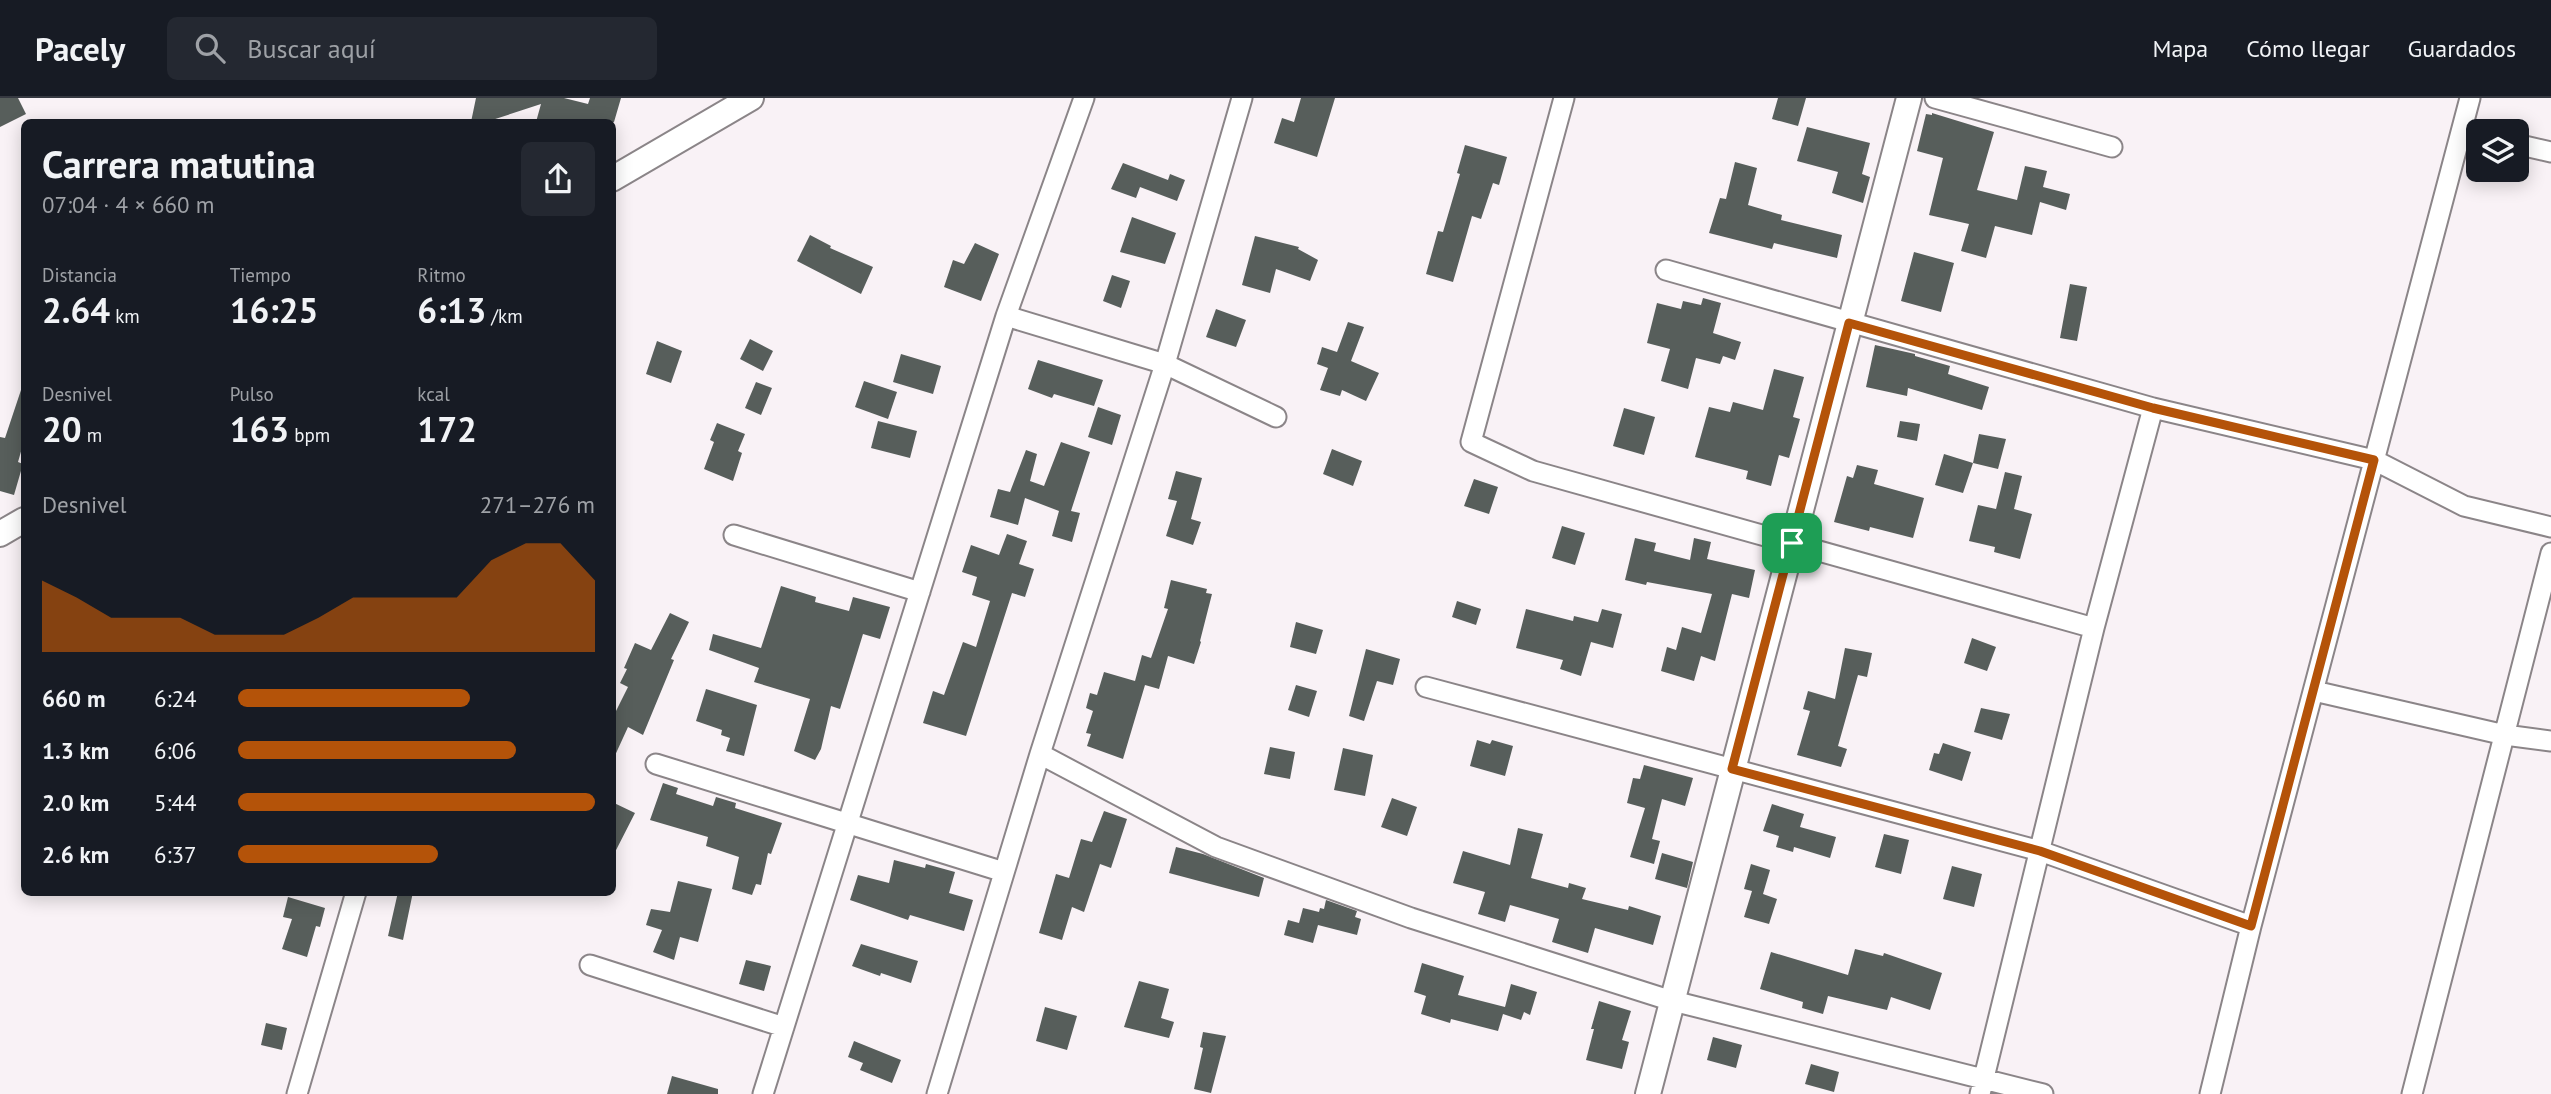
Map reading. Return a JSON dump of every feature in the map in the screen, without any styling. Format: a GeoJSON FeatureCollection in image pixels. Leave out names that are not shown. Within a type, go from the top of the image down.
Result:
{"type":"FeatureCollection","features":[{"type":"Feature","properties":{"kind":"street"},"geometry":{"type":"LineString","coordinates":[[616,177],[751,98]]}},
{"type":"Feature","properties":{"kind":"street"},"geometry":{"type":"LineString","coordinates":[[763,1094],[1006,316],[1084,98]]}},
{"type":"Feature","properties":{"kind":"street"},"geometry":{"type":"LineString","coordinates":[[937,1094],[1040,754],[1166,364],[1242,98]]}},
{"type":"Feature","properties":{"kind":"street"},"geometry":{"type":"LineString","coordinates":[[1564,98],[1471,442],[1533,471],[2094,628]]}},
{"type":"Feature","properties":{"kind":"street"},"geometry":{"type":"LineString","coordinates":[[1648,1094],[1909,98]]}},
{"type":"Feature","properties":{"kind":"street"},"geometry":{"type":"LineString","coordinates":[[1935,98],[2112,147]]}},
{"type":"Feature","properties":{"kind":"street"},"geometry":{"type":"LineString","coordinates":[[2470,98],[2471,119]]}},
{"type":"Feature","properties":{"kind":"street"},"geometry":{"type":"LineString","coordinates":[[2529,147],[2551,152]]}},
{"type":"Feature","properties":{"kind":"street"},"geometry":{"type":"LineString","coordinates":[[2210,1094],[2251,926],[2374,460],[2466,148]]}},
{"type":"Feature","properties":{"kind":"street"},"geometry":{"type":"LineString","coordinates":[[1666,270],[2153,408],[2374,460],[2464,506],[2551,527]]}},
{"type":"Feature","properties":{"kind":"street"},"geometry":{"type":"LineString","coordinates":[[1006,316],[1166,364],[1276,418]]}},
{"type":"Feature","properties":{"kind":"street"},"geometry":{"type":"LineString","coordinates":[[1982,1086],[2094,628],[2153,408]]}},
{"type":"Feature","properties":{"kind":"street"},"geometry":{"type":"LineString","coordinates":[[0,534],[21,522]]}},
{"type":"Feature","properties":{"kind":"street"},"geometry":{"type":"LineString","coordinates":[[734,534],[920,592]]}},
{"type":"Feature","properties":{"kind":"street"},"geometry":{"type":"LineString","coordinates":[[2412,1094],[2551,554]]}},
{"type":"Feature","properties":{"kind":"street"},"geometry":{"type":"LineString","coordinates":[[1426,687],[2040,851],[2251,926]]}},
{"type":"Feature","properties":{"kind":"street"},"geometry":{"type":"LineString","coordinates":[[2314,691],[2505,735],[2551,741]]}},
{"type":"Feature","properties":{"kind":"street"},"geometry":{"type":"LineString","coordinates":[[1040,754],[1216,847],[1411,918],[1672,1001],[1982,1086],[2043,1094]]}},
{"type":"Feature","properties":{"kind":"street"},"geometry":{"type":"LineString","coordinates":[[656,764],[1004,872]]}},
{"type":"Feature","properties":{"kind":"street"},"geometry":{"type":"LineString","coordinates":[[297,1094],[355,896]]}},
{"type":"Feature","properties":{"kind":"street"},"geometry":{"type":"LineString","coordinates":[[590,965],[783,1027]]}},
{"type":"Feature","properties":{"kind":"building"},"geometry":{"type":"Polygon","coordinates":[[[0,98],[18,98],[26,114],[0,127],[0,98]]]}},
{"type":"Feature","properties":{"kind":"building"},"geometry":{"type":"Polygon","coordinates":[[[476,98],[564,98],[588,104],[590,98],[621,98],[615,119],[537,119],[541,104],[495,119],[472,119],[476,98]]]}},
{"type":"Feature","properties":{"kind":"building"},"geometry":{"type":"Polygon","coordinates":[[[1301,98],[1335,98],[1317,157],[1274,143],[1282,118],[1294,122],[1301,98]]]}},
{"type":"Feature","properties":{"kind":"building"},"geometry":{"type":"Polygon","coordinates":[[[1778,98],[1806,98],[1798,126],[1772,119],[1778,98]]]}},
{"type":"Feature","properties":{"kind":"building"},"geometry":{"type":"Polygon","coordinates":[[[1932,113],[1994,132],[1977,190],[2017,200],[2025,166],[2047,171],[2043,187],[2070,194],[2066,210],[2040,202],[2032,235],[1995,226],[1986,258],[1961,251],[1969,224],[1929,215],[1943,158],[1917,151],[1926,114],[1932,113]]]}},
{"type":"Feature","properties":{"kind":"building"},"geometry":{"type":"Polygon","coordinates":[[[1807,127],[1870,143],[1862,174],[1870,177],[1863,203],[1832,193],[1838,172],[1797,161],[1807,127]]]}},
{"type":"Feature","properties":{"kind":"building"},"geometry":{"type":"Polygon","coordinates":[[[1465,145],[1507,157],[1499,185],[1493,183],[1481,219],[1472,216],[1453,282],[1426,274],[1438,231],[1443,232],[1460,174],[1457,173],[1465,145]]]}},
{"type":"Feature","properties":{"kind":"building"},"geometry":{"type":"Polygon","coordinates":[[[1735,162],[1757,168],[1748,205],[1782,215],[1781,220],[1842,235],[1837,258],[1774,243],[1772,249],[1709,233],[1720,198],[1726,199],[1735,162]]]}},
{"type":"Feature","properties":{"kind":"building"},"geometry":{"type":"Polygon","coordinates":[[[1123,163],[1168,180],[1170,174],[1185,180],[1177,201],[1140,187],[1136,198],[1111,189],[1123,163]]]}},
{"type":"Feature","properties":{"kind":"building"},"geometry":{"type":"Polygon","coordinates":[[[1132,217],[1176,233],[1165,264],[1120,252],[1132,217]]]}},
{"type":"Feature","properties":{"kind":"building"},"geometry":{"type":"Polygon","coordinates":[[[810,235],[831,246],[830,248],[873,267],[861,294],[797,261],[810,235]]]}},
{"type":"Feature","properties":{"kind":"building"},"geometry":{"type":"Polygon","coordinates":[[[1255,236],[1299,247],[1298,249],[1318,260],[1310,281],[1276,269],[1270,293],[1242,285],[1255,236]]]}},
{"type":"Feature","properties":{"kind":"building"},"geometry":{"type":"Polygon","coordinates":[[[975,243],[999,254],[981,301],[944,287],[953,260],[964,264],[975,243]]]}},
{"type":"Feature","properties":{"kind":"building"},"geometry":{"type":"Polygon","coordinates":[[[1914,252],[1954,263],[1941,312],[1901,301],[1914,252]]]}},
{"type":"Feature","properties":{"kind":"building"},"geometry":{"type":"Polygon","coordinates":[[[1112,275],[1130,281],[1121,308],[1103,301],[1112,275]]]}},
{"type":"Feature","properties":{"kind":"building"},"geometry":{"type":"Polygon","coordinates":[[[2070,284],[2087,287],[2077,341],[2060,338],[2070,284]]]}},
{"type":"Feature","properties":{"kind":"building"},"geometry":{"type":"Polygon","coordinates":[[[1703,298],[1721,303],[1713,333],[1741,342],[1735,360],[1723,356],[1720,364],[1696,358],[1688,389],[1661,381],[1670,349],[1647,343],[1657,303],[1681,309],[1683,301],[1701,305],[1703,298]]]}},
{"type":"Feature","properties":{"kind":"building"},"geometry":{"type":"Polygon","coordinates":[[[1216,309],[1246,320],[1236,347],[1206,337],[1216,309]]]}},
{"type":"Feature","properties":{"kind":"building"},"geometry":{"type":"Polygon","coordinates":[[[1348,322],[1364,327],[1351,361],[1379,373],[1366,401],[1342,390],[1340,396],[1320,390],[1328,368],[1317,364],[1322,347],[1337,352],[1348,322]]]}},
{"type":"Feature","properties":{"kind":"building"},"geometry":{"type":"Polygon","coordinates":[[[750,339],[773,351],[763,371],[740,359],[750,339]]]}},
{"type":"Feature","properties":{"kind":"building"},"geometry":{"type":"Polygon","coordinates":[[[657,341],[682,351],[671,383],[646,374],[657,341]]]}},
{"type":"Feature","properties":{"kind":"building"},"geometry":{"type":"Polygon","coordinates":[[[1875,345],[1915,354],[1950,366],[1948,374],[1989,387],[1982,410],[1908,388],[1907,396],[1866,387],[1875,345]]]}},
{"type":"Feature","properties":{"kind":"building"},"geometry":{"type":"Polygon","coordinates":[[[901,354],[941,366],[933,394],[893,382],[901,354]]]}},
{"type":"Feature","properties":{"kind":"building"},"geometry":{"type":"Polygon","coordinates":[[[1038,360],[1103,380],[1094,406],[1054,394],[1052,398],[1028,389],[1038,360]]]}},
{"type":"Feature","properties":{"kind":"building"},"geometry":{"type":"Polygon","coordinates":[[[1774,369],[1804,377],[1793,417],[1800,419],[1789,458],[1779,455],[1771,486],[1746,479],[1748,471],[1695,457],[1709,407],[1730,412],[1733,402],[1763,410],[1774,369]]]}},
{"type":"Feature","properties":{"kind":"building"},"geometry":{"type":"Polygon","coordinates":[[[864,381],[897,392],[888,419],[855,407],[864,381]]]}},
{"type":"Feature","properties":{"kind":"building"},"geometry":{"type":"Polygon","coordinates":[[[756,382],[772,388],[761,415],[745,408],[756,382]]]}},
{"type":"Feature","properties":{"kind":"building"},"geometry":{"type":"Polygon","coordinates":[[[21,390],[21,452],[18,462],[21,463],[21,471],[14,495],[0,491],[0,437],[5,438],[21,390]]]}},
{"type":"Feature","properties":{"kind":"building"},"geometry":{"type":"Polygon","coordinates":[[[1098,407],[1121,415],[1112,445],[1088,437],[1098,407]]]}},
{"type":"Feature","properties":{"kind":"building"},"geometry":{"type":"Polygon","coordinates":[[[1624,408],[1655,417],[1644,455],[1613,446],[1624,408]]]}},
{"type":"Feature","properties":{"kind":"building"},"geometry":{"type":"Polygon","coordinates":[[[878,421],[917,431],[910,458],[871,448],[878,421]]]}},
{"type":"Feature","properties":{"kind":"building"},"geometry":{"type":"Polygon","coordinates":[[[1900,421],[1920,424],[1917,441],[1897,437],[1900,421]]]}},
{"type":"Feature","properties":{"kind":"building"},"geometry":{"type":"Polygon","coordinates":[[[717,423],[745,434],[738,451],[742,453],[733,481],[704,469],[714,442],[710,440],[717,423]]]}},
{"type":"Feature","properties":{"kind":"building"},"geometry":{"type":"Polygon","coordinates":[[[1979,434],[2006,439],[1998,469],[1973,463],[1979,434]]]}},
{"type":"Feature","properties":{"kind":"building"},"geometry":{"type":"Polygon","coordinates":[[[1061,442],[1090,452],[1071,511],[1080,513],[1072,542],[1052,536],[1059,511],[1025,498],[1018,525],[990,517],[998,489],[1010,492],[1026,450],[1037,454],[1030,481],[1044,486],[1061,442]]]}},
{"type":"Feature","properties":{"kind":"building"},"geometry":{"type":"Polygon","coordinates":[[[1332,449],[1362,461],[1353,486],[1323,474],[1332,449]]]}},
{"type":"Feature","properties":{"kind":"building"},"geometry":{"type":"Polygon","coordinates":[[[1944,454],[1973,463],[1963,493],[1935,485],[1944,454]]]}},
{"type":"Feature","properties":{"kind":"building"},"geometry":{"type":"Polygon","coordinates":[[[1857,465],[1878,470],[1874,484],[1924,498],[1913,538],[1870,527],[1869,531],[1834,522],[1847,476],[1853,478],[1857,465]]]}},
{"type":"Feature","properties":{"kind":"building"},"geometry":{"type":"Polygon","coordinates":[[[1176,471],[1202,478],[1191,519],[1201,522],[1193,545],[1166,536],[1177,501],[1168,499],[1176,471]]]}},
{"type":"Feature","properties":{"kind":"building"},"geometry":{"type":"Polygon","coordinates":[[[2005,472],[2022,476],[2014,509],[2032,514],[2020,559],[1994,552],[1995,547],[1969,541],[1978,505],[1996,509],[2005,472]]]}},
{"type":"Feature","properties":{"kind":"building"},"geometry":{"type":"Polygon","coordinates":[[[1474,479],[1498,487],[1489,514],[1464,506],[1474,479]]]}},
{"type":"Feature","properties":{"kind":"building"},"geometry":{"type":"Polygon","coordinates":[[[1562,526],[1585,533],[1575,565],[1552,558],[1562,526]]]}},
{"type":"Feature","properties":{"kind":"building"},"geometry":{"type":"Polygon","coordinates":[[[1007,534],[1027,541],[1019,564],[1034,569],[1025,597],[1012,593],[966,736],[923,723],[933,691],[944,695],[963,642],[976,647],[990,601],[972,595],[977,577],[962,572],[971,545],[999,555],[1007,534]]]}},
{"type":"Feature","properties":{"kind":"building"},"geometry":{"type":"Polygon","coordinates":[[[1635,538],[1656,543],[1654,551],[1690,560],[1694,538],[1711,542],[1707,559],[1755,570],[1749,598],[1732,594],[1715,661],[1701,656],[1694,681],[1661,671],[1667,647],[1676,650],[1682,627],[1701,633],[1712,594],[1625,580],[1635,538]]]}},
{"type":"Feature","properties":{"kind":"building"},"geometry":{"type":"Polygon","coordinates":[[[1171,580],[1207,589],[1206,593],[1212,594],[1194,664],[1168,656],[1159,689],[1145,685],[1123,759],[1087,746],[1091,734],[1086,733],[1093,711],[1086,708],[1090,693],[1097,695],[1104,672],[1135,681],[1142,655],[1151,658],[1168,609],[1164,608],[1171,580]]]}},
{"type":"Feature","properties":{"kind":"building"},"geometry":{"type":"Polygon","coordinates":[[[781,586],[816,597],[815,602],[849,611],[853,597],[890,607],[880,639],[863,634],[840,709],[831,706],[821,749],[815,760],[794,751],[810,699],[754,682],[759,668],[709,650],[713,634],[761,648],[781,586]]]}},
{"type":"Feature","properties":{"kind":"building"},"geometry":{"type":"Polygon","coordinates":[[[1457,601],[1481,609],[1476,625],[1452,617],[1457,601]]]}},
{"type":"Feature","properties":{"kind":"building"},"geometry":{"type":"Polygon","coordinates":[[[1526,609],[1573,621],[1574,616],[1598,622],[1602,609],[1622,614],[1613,648],[1591,642],[1581,676],[1560,669],[1563,660],[1516,648],[1526,609]]]}},
{"type":"Feature","properties":{"kind":"building"},"geometry":{"type":"Polygon","coordinates":[[[670,613],[689,622],[671,659],[674,660],[643,735],[628,727],[616,753],[616,711],[628,687],[620,683],[627,669],[624,668],[635,643],[651,650],[670,613]]]}},
{"type":"Feature","properties":{"kind":"building"},"geometry":{"type":"Polygon","coordinates":[[[1296,622],[1323,630],[1316,654],[1290,647],[1296,622]]]}},
{"type":"Feature","properties":{"kind":"building"},"geometry":{"type":"Polygon","coordinates":[[[1972,638],[1996,647],[1987,671],[1964,663],[1972,638]]]}},
{"type":"Feature","properties":{"kind":"building"},"geometry":{"type":"Polygon","coordinates":[[[1845,648],[1872,653],[1867,677],[1858,675],[1838,746],[1847,749],[1841,767],[1797,755],[1810,711],[1803,709],[1808,691],[1835,699],[1845,648]]]}},
{"type":"Feature","properties":{"kind":"building"},"geometry":{"type":"Polygon","coordinates":[[[1366,649],[1400,659],[1393,685],[1377,681],[1364,721],[1349,716],[1366,649]]]}},
{"type":"Feature","properties":{"kind":"building"},"geometry":{"type":"Polygon","coordinates":[[[1296,685],[1317,691],[1309,717],[1288,710],[1296,685]]]}},
{"type":"Feature","properties":{"kind":"building"},"geometry":{"type":"Polygon","coordinates":[[[706,689],[757,705],[744,756],[726,751],[730,738],[721,735],[722,730],[696,721],[706,689]]]}},
{"type":"Feature","properties":{"kind":"building"},"geometry":{"type":"Polygon","coordinates":[[[1981,708],[2010,714],[2002,740],[1974,732],[1981,708]]]}},
{"type":"Feature","properties":{"kind":"building"},"geometry":{"type":"Polygon","coordinates":[[[1477,740],[1490,744],[1492,740],[1513,746],[1505,776],[1470,766],[1477,740]]]}},
{"type":"Feature","properties":{"kind":"building"},"geometry":{"type":"Polygon","coordinates":[[[1943,743],[1971,752],[1962,781],[1929,770],[1934,753],[1939,754],[1943,743]]]}},
{"type":"Feature","properties":{"kind":"building"},"geometry":{"type":"Polygon","coordinates":[[[1270,747],[1295,752],[1290,779],[1264,774],[1270,747]]]}},
{"type":"Feature","properties":{"kind":"building"},"geometry":{"type":"Polygon","coordinates":[[[1343,748],[1373,755],[1365,796],[1334,790],[1343,748]]]}},
{"type":"Feature","properties":{"kind":"building"},"geometry":{"type":"Polygon","coordinates":[[[1644,765],[1693,778],[1685,806],[1662,799],[1652,839],[1660,841],[1654,864],[1630,857],[1645,808],[1627,803],[1633,778],[1640,779],[1644,765]]]}},
{"type":"Feature","properties":{"kind":"building"},"geometry":{"type":"Polygon","coordinates":[[[663,783],[678,788],[676,794],[713,806],[716,797],[736,803],[735,808],[782,823],[771,854],[768,853],[761,885],[756,884],[752,895],[732,889],[739,857],[706,846],[708,837],[650,820],[663,783]]]}},
{"type":"Feature","properties":{"kind":"building"},"geometry":{"type":"Polygon","coordinates":[[[1392,798],[1417,807],[1407,836],[1381,827],[1392,798]]]}},
{"type":"Feature","properties":{"kind":"building"},"geometry":{"type":"Polygon","coordinates":[[[616,804],[635,813],[616,850],[616,804]]]}},
{"type":"Feature","properties":{"kind":"building"},"geometry":{"type":"Polygon","coordinates":[[[1772,804],[1804,814],[1800,827],[1836,837],[1830,858],[1794,847],[1793,852],[1776,847],[1779,836],[1763,831],[1772,804]]]}},
{"type":"Feature","properties":{"kind":"building"},"geometry":{"type":"Polygon","coordinates":[[[1104,811],[1127,819],[1111,868],[1100,864],[1084,912],[1072,907],[1062,940],[1039,933],[1056,874],[1069,878],[1081,839],[1092,842],[1104,811]]]}},
{"type":"Feature","properties":{"kind":"building"},"geometry":{"type":"Polygon","coordinates":[[[1518,828],[1543,834],[1531,878],[1568,888],[1569,883],[1586,888],[1582,899],[1628,910],[1629,906],[1661,916],[1653,945],[1595,928],[1588,953],[1552,942],[1559,919],[1510,905],[1505,922],[1478,914],[1485,892],[1453,883],[1463,851],[1510,865],[1518,828]]]}},
{"type":"Feature","properties":{"kind":"building"},"geometry":{"type":"Polygon","coordinates":[[[1884,834],[1909,840],[1901,874],[1875,867],[1884,834]]]}},
{"type":"Feature","properties":{"kind":"building"},"geometry":{"type":"Polygon","coordinates":[[[1176,847],[1203,854],[1264,878],[1259,897],[1169,873],[1176,847]]]}},
{"type":"Feature","properties":{"kind":"building"},"geometry":{"type":"Polygon","coordinates":[[[1662,853],[1693,862],[1687,888],[1655,879],[1662,853]]]}},
{"type":"Feature","properties":{"kind":"building"},"geometry":{"type":"Polygon","coordinates":[[[894,860],[925,868],[926,864],[955,872],[949,893],[973,900],[964,931],[910,915],[908,920],[850,900],[858,875],[889,883],[894,860]]]}},
{"type":"Feature","properties":{"kind":"building"},"geometry":{"type":"Polygon","coordinates":[[[1751,864],[1770,870],[1763,894],[1777,899],[1769,924],[1744,917],[1752,891],[1744,889],[1751,864]]]}},
{"type":"Feature","properties":{"kind":"building"},"geometry":{"type":"Polygon","coordinates":[[[1952,866],[1982,874],[1974,907],[1943,899],[1952,866]]]}},
{"type":"Feature","properties":{"kind":"building"},"geometry":{"type":"Polygon","coordinates":[[[678,881],[712,889],[698,942],[680,937],[674,960],[653,952],[662,930],[646,925],[651,909],[670,912],[678,881]]]}},
{"type":"Feature","properties":{"kind":"building"},"geometry":{"type":"Polygon","coordinates":[[[397,896],[412,896],[403,940],[388,936],[397,896]]]}},
{"type":"Feature","properties":{"kind":"building"},"geometry":{"type":"Polygon","coordinates":[[[288,897],[325,908],[320,927],[316,926],[307,957],[282,949],[292,919],[283,917],[288,897]]]}},
{"type":"Feature","properties":{"kind":"building"},"geometry":{"type":"Polygon","coordinates":[[[1326,900],[1357,911],[1355,917],[1361,919],[1357,935],[1318,925],[1313,943],[1284,935],[1288,920],[1299,923],[1303,908],[1319,912],[1320,908],[1324,909],[1326,900]]]}},
{"type":"Feature","properties":{"kind":"building"},"geometry":{"type":"Polygon","coordinates":[[[861,944],[918,961],[911,983],[852,966],[861,944]]]}},
{"type":"Feature","properties":{"kind":"building"},"geometry":{"type":"Polygon","coordinates":[[[1855,949],[1883,956],[1884,953],[1942,973],[1930,1010],[1891,997],[1887,1010],[1828,996],[1823,1014],[1802,1008],[1803,1002],[1760,989],[1771,952],[1848,975],[1855,949]]]}},
{"type":"Feature","properties":{"kind":"building"},"geometry":{"type":"Polygon","coordinates":[[[746,960],[771,966],[764,991],[739,984],[746,960]]]}},
{"type":"Feature","properties":{"kind":"building"},"geometry":{"type":"Polygon","coordinates":[[[1422,963],[1464,976],[1458,995],[1505,1007],[1511,984],[1537,992],[1530,1015],[1524,1012],[1521,1020],[1503,1014],[1498,1031],[1451,1019],[1450,1023],[1421,1014],[1426,996],[1414,992],[1422,963]]]}},
{"type":"Feature","properties":{"kind":"building"},"geometry":{"type":"Polygon","coordinates":[[[1139,981],[1169,989],[1161,1018],[1174,1022],[1169,1038],[1124,1027],[1139,981]]]}},
{"type":"Feature","properties":{"kind":"building"},"geometry":{"type":"Polygon","coordinates":[[[1599,1001],[1631,1011],[1622,1040],[1629,1042],[1622,1069],[1586,1060],[1599,1001]]]}},
{"type":"Feature","properties":{"kind":"building"},"geometry":{"type":"Polygon","coordinates":[[[1045,1007],[1077,1016],[1067,1050],[1036,1041],[1045,1007]]]}},
{"type":"Feature","properties":{"kind":"building"},"geometry":{"type":"Polygon","coordinates":[[[266,1023],[287,1028],[282,1050],[261,1045],[266,1023]]]}},
{"type":"Feature","properties":{"kind":"building"},"geometry":{"type":"Polygon","coordinates":[[[1203,1032],[1226,1036],[1211,1093],[1194,1089],[1203,1048],[1200,1047],[1203,1032]]]}},
{"type":"Feature","properties":{"kind":"building"},"geometry":{"type":"Polygon","coordinates":[[[1713,1037],[1742,1045],[1736,1068],[1707,1060],[1713,1037]]]}},
{"type":"Feature","properties":{"kind":"building"},"geometry":{"type":"Polygon","coordinates":[[[854,1041],[901,1060],[892,1083],[860,1070],[863,1063],[848,1057],[854,1041]]]}},
{"type":"Feature","properties":{"kind":"building"},"geometry":{"type":"Polygon","coordinates":[[[1811,1064],[1839,1072],[1834,1092],[1805,1084],[1811,1064]]]}},
{"type":"Feature","properties":{"kind":"building"},"geometry":{"type":"Polygon","coordinates":[[[672,1076],[718,1089],[718,1094],[667,1094],[672,1076]]]}},
{"type":"Feature","properties":{"kind":"route"},"geometry":{"type":"LineString","coordinates":[[1849,323],[2153,408],[2374,460],[2251,926],[2040,851],[1732,769],[1792,543],[1849,323]]}}]}
